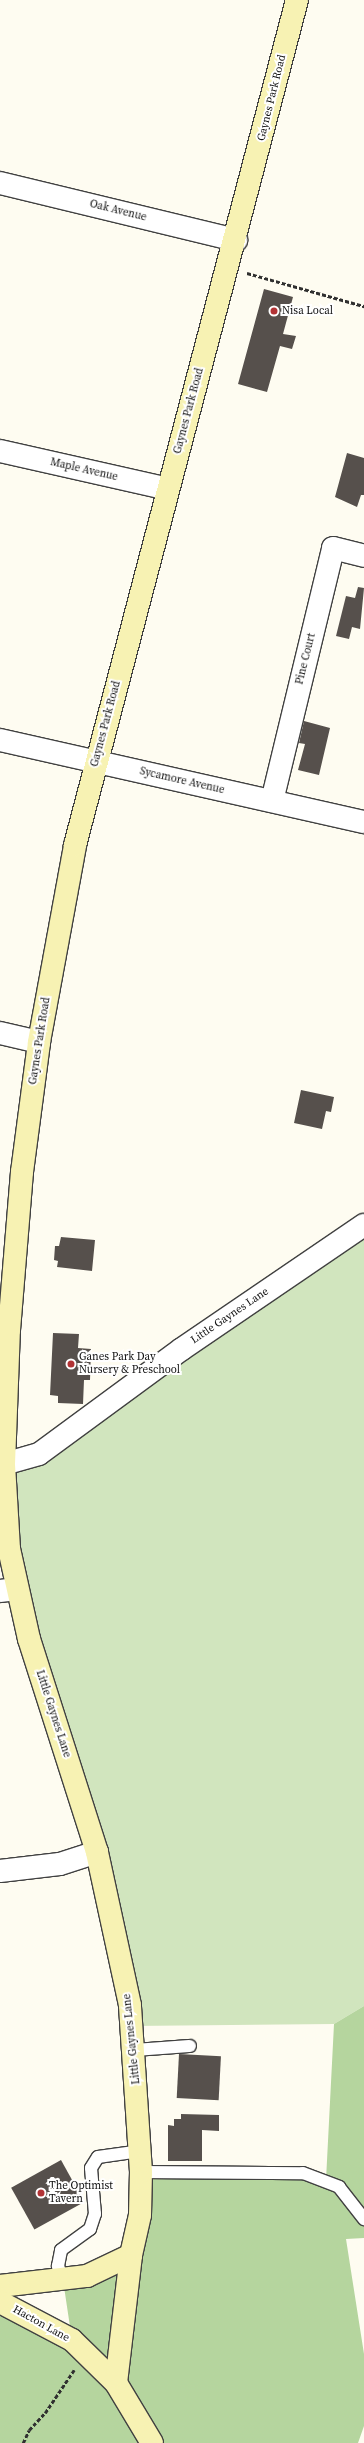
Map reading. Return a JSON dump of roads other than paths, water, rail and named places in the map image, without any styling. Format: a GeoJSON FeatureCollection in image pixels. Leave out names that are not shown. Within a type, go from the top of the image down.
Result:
{"type":"FeatureCollection","features":[{"type":"Feature","properties":{"kind":"street","name":"Gaynes Park Road"},"geometry":{"type":"LineString","coordinates":[[4,1464],[4,1330],[22,1172],[39,1042],[75,845],[168,489],[236,240],[297,0]]}},
{"type":"Feature","properties":{"kind":"street","name":"Oak Avenue"},"geometry":{"type":"LineString","coordinates":[[0,183],[236,240]]}},
{"type":"Feature","properties":{"kind":"street","name":"Maple Avenue"},"geometry":{"type":"LineString","coordinates":[[0,451],[168,489]]}},
{"type":"Feature","properties":{"kind":"street","name":"Pine Court"},"geometry":{"type":"LineString","coordinates":[[272,801],[333,548],[364,556]]}},
{"type":"Feature","properties":{"kind":"street","name":"Sycamore Avenue"},"geometry":{"type":"LineString","coordinates":[[0,740],[364,822]]}},
{"type":"Feature","properties":{"kind":"street"},"geometry":{"type":"LineString","coordinates":[[0,1033],[39,1042]]}},
{"type":"Feature","properties":{"kind":"street","name":"Little Gaynes Lane"},"geometry":{"type":"LineString","coordinates":[[116,2383],[131,2255],[140,2215],[141,2162],[130,2005],[97,1852],[8,1590],[9,1549],[4,1464],[40,1454],[182,1349],[364,1225]]}},
{"type":"Feature","properties":{"kind":"street"},"geometry":{"type":"LineString","coordinates":[[0,1871],[60,1864],[97,1852]]}},
{"type":"Feature","properties":{"kind":"street"},"geometry":{"type":"LineString","coordinates":[[0,2286],[63,2280],[87,2276],[131,2255]]}},
{"type":"Feature","properties":{"kind":"street","name":"Hacton Lane"},"geometry":{"type":"LineString","coordinates":[[0,2302],[72,2340],[116,2383],[152,2443]]}},
{"type":"Feature","properties":{"kind":"lane"},"geometry":{"type":"LineString","coordinates":[[134,2050],[190,2046]]}},
{"type":"Feature","properties":{"kind":"lane"},"geometry":{"type":"LineString","coordinates":[[63,2280],[58,2266],[61,2250],[90,2229],[95,2214],[90,2168],[98,2157],[141,2162],[302,2173],[339,2187],[364,2219]]}},
{"type":"Feature","properties":{"kind":"place","name":"Nisa Local"},"geometry":{"type":"Point","coordinates":[274,311]}},
{"type":"Feature","properties":{"kind":"place","name":"Ganes Park Day Nursery & Preschool"},"geometry":{"type":"Point","coordinates":[71,1364]}},
{"type":"Feature","properties":{"kind":"place","name":"The Optimist Tavern"},"geometry":{"type":"Point","coordinates":[41,2193]}}]}
